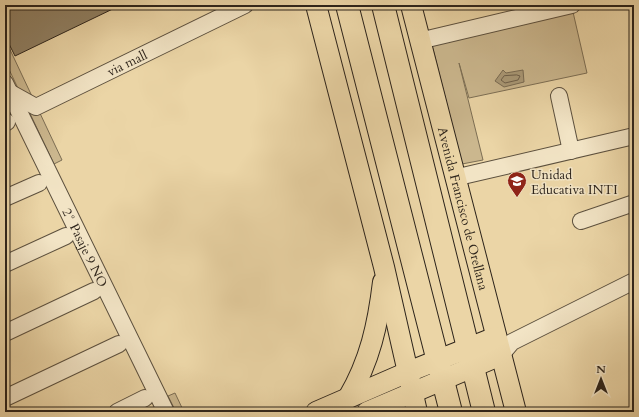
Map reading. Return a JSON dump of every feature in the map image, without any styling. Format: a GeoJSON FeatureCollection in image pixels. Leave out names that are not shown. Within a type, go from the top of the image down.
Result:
{"type":"FeatureCollection","features":[{"type":"Feature","properties":{"kind":"highway"},"geometry":{"type":"LineString","coordinates":[[347,5],[451,412]]}},
{"type":"Feature","properties":{"kind":"highway","name":"Avenida Francisco de Orellana"},"geometry":{"type":"LineString","coordinates":[[383,5],[484,412]]}},
{"type":"Feature","properties":{"kind":"main road"},"geometry":{"type":"LineString","coordinates":[[316,5],[384,267],[417,412]]}},
{"type":"Feature","properties":{"kind":"main road","name":"Avenida Francisco de Orellana"},"geometry":{"type":"LineString","coordinates":[[411,5],[418,41],[454,178],[503,345],[516,412]]}},
{"type":"Feature","properties":{"kind":"main road"},"geometry":{"type":"LineString","coordinates":[[348,398],[364,367],[375,334],[384,267]]}},
{"type":"Feature","properties":{"kind":"main road"},"geometry":{"type":"LineString","coordinates":[[316,412],[408,372],[440,370],[503,345]]}},
{"type":"Feature","properties":{"kind":"main road"},"geometry":{"type":"LineString","coordinates":[[367,412],[413,392],[440,370]]}},
{"type":"Feature","properties":{"kind":"street","name":"via mall"},"geometry":{"type":"LineString","coordinates":[[7,88],[36,107],[245,5]]}},
{"type":"Feature","properties":{"kind":"street"},"geometry":{"type":"LineString","coordinates":[[418,41],[572,5]]}},
{"type":"Feature","properties":{"kind":"street","name":"2° Pasaje 9 NO"},"geometry":{"type":"LineString","coordinates":[[7,88],[166,412]]}},
{"type":"Feature","properties":{"kind":"street"},"geometry":{"type":"LineString","coordinates":[[559,96],[571,151]]}},
{"type":"Feature","properties":{"kind":"street"},"geometry":{"type":"LineString","coordinates":[[454,178],[634,136]]}},
{"type":"Feature","properties":{"kind":"street"},"geometry":{"type":"LineString","coordinates":[[5,198],[39,183]]}},
{"type":"Feature","properties":{"kind":"street"},"geometry":{"type":"LineString","coordinates":[[581,221],[634,203]]}},
{"type":"Feature","properties":{"kind":"street"},"geometry":{"type":"LineString","coordinates":[[5,264],[66,236]]}},
{"type":"Feature","properties":{"kind":"street"},"geometry":{"type":"LineString","coordinates":[[503,345],[634,281]]}},
{"type":"Feature","properties":{"kind":"street"},"geometry":{"type":"LineString","coordinates":[[5,333],[94,291]]}},
{"type":"Feature","properties":{"kind":"street"},"geometry":{"type":"LineString","coordinates":[[5,398],[119,344]]}},
{"type":"Feature","properties":{"kind":"street"},"geometry":{"type":"LineString","coordinates":[[117,412],[145,398]]}},
{"type":"Feature","properties":{"kind":"shaded area"},"geometry":{"type":"Polygon","coordinates":[[[573,12],[587,73],[469,98],[459,63],[483,160],[462,164],[432,45],[573,12]]]}},
{"type":"Feature","properties":{"kind":"shaded area"},"geometry":{"type":"Polygon","coordinates":[[[5,39],[62,160],[54,164],[5,61],[5,39]]]}},
{"type":"Feature","properties":{"kind":"shaded area"},"geometry":{"type":"Polygon","coordinates":[[[175,393],[184,412],[176,412],[168,396],[175,393]]]}},
{"type":"Feature","properties":{"kind":"water"},"geometry":{"type":"Polygon","coordinates":[[[503,70],[506,73],[523,70],[524,82],[504,87],[495,81],[503,70]]]}},
{"type":"Feature","properties":{"kind":"building"},"geometry":{"type":"Polygon","coordinates":[[[5,5],[121,5],[15,56],[5,36],[5,5]]]}},
{"type":"Feature","properties":{"kind":"place","name":"Unidad Educativa INTI"},"geometry":{"type":"Point","coordinates":[517,198]}}]}
